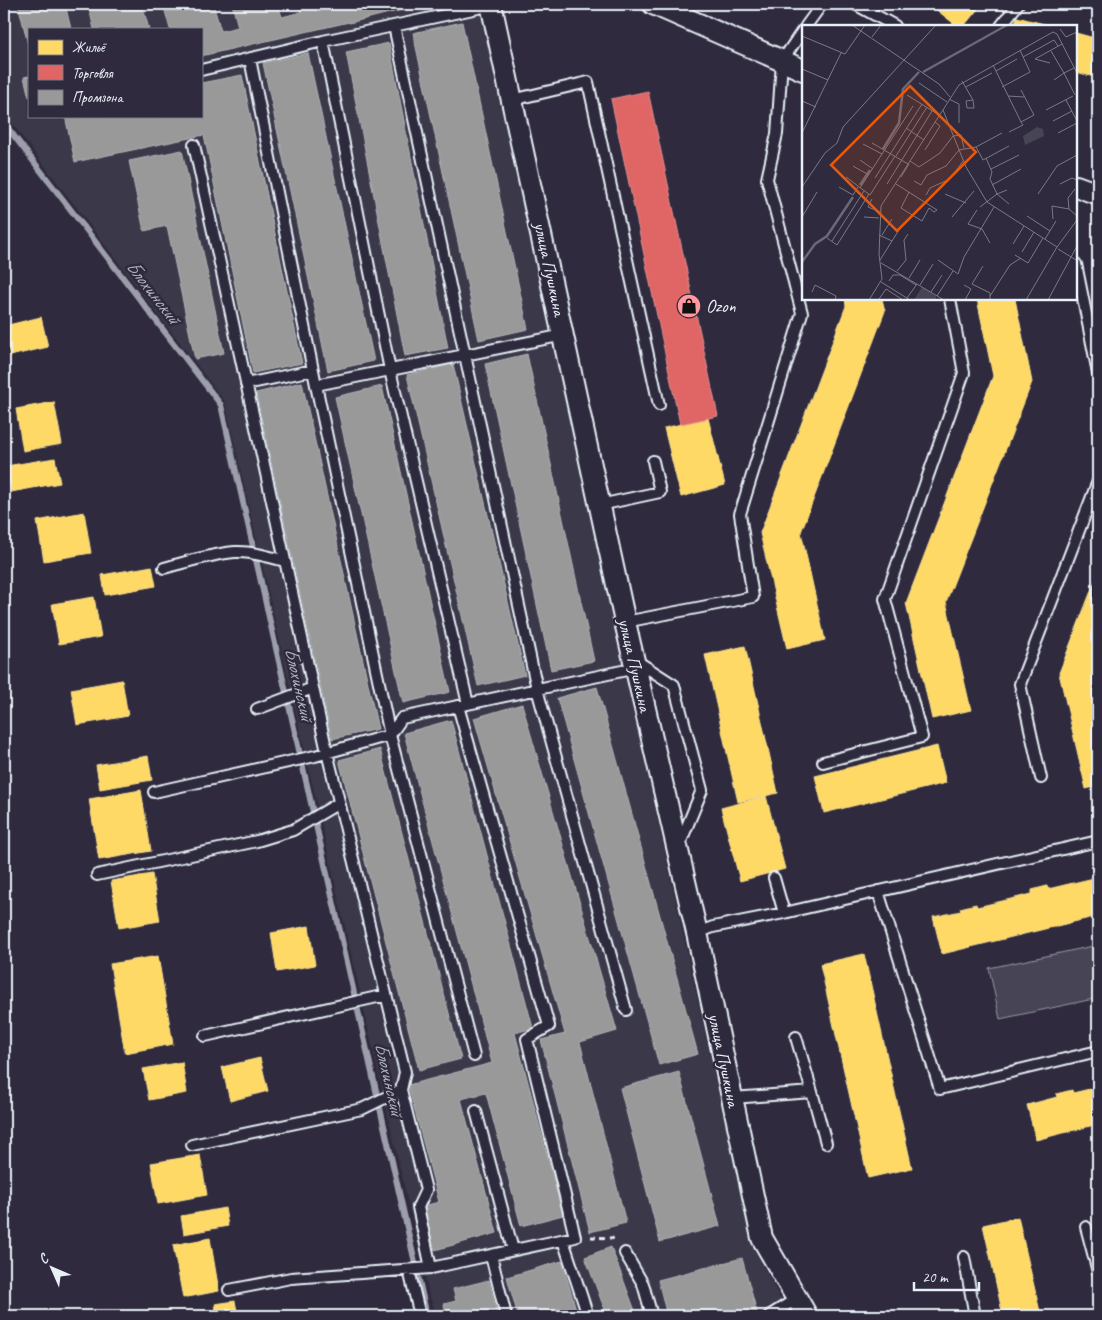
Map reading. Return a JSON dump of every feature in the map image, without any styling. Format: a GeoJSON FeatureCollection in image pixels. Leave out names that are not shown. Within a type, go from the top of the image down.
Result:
{"type":"FeatureCollection","features":[{"type":"Feature","properties":{"kind":"street"},"geometry":{"type":"LineString","coordinates":[[653,4],[802,70]]}},
{"type":"Feature","properties":{"kind":"street","name":"улица Пушкина"},"geometry":{"type":"LineString","coordinates":[[491,5],[625,622],[697,933],[762,1238],[807,1316]]}},
{"type":"Feature","properties":{"kind":"street"},"geometry":{"type":"LineString","coordinates":[[1077,186],[1098,194]]}},
{"type":"Feature","properties":{"kind":"lane"},"geometry":{"type":"LineString","coordinates":[[807,25],[822,4]]}},
{"type":"Feature","properties":{"kind":"lane"},"geometry":{"type":"LineString","coordinates":[[856,4],[893,25]]}},
{"type":"Feature","properties":{"kind":"lane"},"geometry":{"type":"LineString","coordinates":[[1002,25],[1018,4]]}},
{"type":"Feature","properties":{"kind":"lane"},"geometry":{"type":"LineString","coordinates":[[202,70],[323,41],[491,5]]}},
{"type":"Feature","properties":{"kind":"lane"},"geometry":{"type":"LineString","coordinates":[[394,26],[537,689],[626,1010]]}},
{"type":"Feature","properties":{"kind":"lane"},"geometry":{"type":"LineString","coordinates":[[625,622],[753,597],[740,514],[802,313],[767,179],[777,134],[782,61],[802,31]]}},
{"type":"Feature","properties":{"kind":"lane"},"geometry":{"type":"LineString","coordinates":[[229,1290],[291,1278],[429,1268],[575,1237],[527,1039],[548,1026],[463,705],[390,370],[323,41]]}},
{"type":"Feature","properties":{"kind":"lane"},"geometry":{"type":"LineString","coordinates":[[250,59],[390,735],[474,1056]]}},
{"type":"Feature","properties":{"kind":"lane"},"geometry":{"type":"LineString","coordinates":[[512,100],[588,82],[659,406]]}},
{"type":"Feature","properties":{"kind":"lane"},"geometry":{"type":"LineString","coordinates":[[194,145],[326,752],[405,1072],[401,1090],[426,1190],[418,1207],[429,1268]]}},
{"type":"Feature","properties":{"kind":"lane"},"geometry":{"type":"LineString","coordinates":[[1077,269],[1098,373]]}},
{"type":"Feature","properties":{"kind":"lane"},"geometry":{"type":"LineString","coordinates":[[823,762],[922,737],[885,599],[964,373],[950,300]]}},
{"type":"Feature","properties":{"kind":"lane"},"geometry":{"type":"LineString","coordinates":[[316,385],[564,335]]}},
{"type":"Feature","properties":{"kind":"lane"},"geometry":{"type":"LineString","coordinates":[[246,384],[313,370]]}},
{"type":"Feature","properties":{"kind":"lane"},"geometry":{"type":"LineString","coordinates":[[600,505],[660,492],[653,461]]}},
{"type":"Feature","properties":{"kind":"lane"},"geometry":{"type":"LineString","coordinates":[[1041,778],[1020,684],[1098,481]]}},
{"type":"Feature","properties":{"kind":"lane"},"geometry":{"type":"LineString","coordinates":[[164,568],[203,557],[237,552],[285,561]]}},
{"type":"Feature","properties":{"kind":"lane"},"geometry":{"type":"LineString","coordinates":[[154,792],[315,756],[390,735],[402,718],[537,689],[635,664],[674,685],[702,790],[678,849]]}},
{"type":"Feature","properties":{"kind":"lane"},"geometry":{"type":"LineString","coordinates":[[257,709],[313,688]]}},
{"type":"Feature","properties":{"kind":"lane"},"geometry":{"type":"LineString","coordinates":[[97,875],[258,841],[294,830],[339,803]]}},
{"type":"Feature","properties":{"kind":"lane"},"geometry":{"type":"LineString","coordinates":[[697,933],[713,927],[784,913],[1098,841]]}},
{"type":"Feature","properties":{"kind":"lane"},"geometry":{"type":"LineString","coordinates":[[774,878],[784,913]]}},
{"type":"Feature","properties":{"kind":"lane"},"geometry":{"type":"LineString","coordinates":[[878,891],[940,1089],[1098,1051]]}},
{"type":"Feature","properties":{"kind":"lane"},"geometry":{"type":"LineString","coordinates":[[204,1036],[386,994]]}},
{"type":"Feature","properties":{"kind":"lane"},"geometry":{"type":"LineString","coordinates":[[796,1037],[826,1143]]}},
{"type":"Feature","properties":{"kind":"lane"},"geometry":{"type":"LineString","coordinates":[[192,1145],[362,1109],[401,1090]]}},
{"type":"Feature","properties":{"kind":"lane"},"geometry":{"type":"LineString","coordinates":[[732,1098],[812,1092]]}},
{"type":"Feature","properties":{"kind":"lane"},"geometry":{"type":"LineString","coordinates":[[476,1112],[513,1250]]}},
{"type":"Feature","properties":{"kind":"lane"},"geometry":{"type":"LineString","coordinates":[[1086,1227],[1098,1272]]}},
{"type":"Feature","properties":{"kind":"lane"},"geometry":{"type":"LineString","coordinates":[[563,1240],[588,1316]]}},
{"type":"Feature","properties":{"kind":"lane"},"geometry":{"type":"LineString","coordinates":[[625,1253],[643,1284],[652,1316]]}},
{"type":"Feature","properties":{"kind":"lane"},"geometry":{"type":"LineString","coordinates":[[491,1255],[506,1316]]}},
{"type":"Feature","properties":{"kind":"lane"},"geometry":{"type":"LineString","coordinates":[[964,1257],[975,1316]]}},
{"type":"Feature","properties":{"kind":"lane"},"geometry":{"type":"LineString","coordinates":[[410,1270],[420,1316]]}},
{"type":"Feature","properties":{"kind":"lane"},"geometry":{"type":"LineString","coordinates":[[769,1316],[796,1299]]}},
{"type":"Feature","properties":{"kind":"path"},"geometry":{"type":"LineString","coordinates":[[575,1237],[612,1238],[625,1253]]}},
{"type":"Feature","properties":{"kind":"shaded area"},"geometry":{"type":"Polygon","coordinates":[[[4,4],[482,4],[623,663],[752,1245],[790,1316],[437,1316],[429,1295],[225,402],[4,113],[4,4]]]}},
{"type":"Feature","properties":{"kind":"shaded area"},"geometry":{"type":"Polygon","coordinates":[[[1098,945],[1098,998],[1000,1019],[989,968],[1098,945]]]}},
{"type":"Feature","properties":{"kind":"building: Жильё"},"geometry":{"type":"Polygon","coordinates":[[[929,4],[982,4],[965,25],[956,25],[929,4]]]}},
{"type":"Feature","properties":{"kind":"building: Жильё"},"geometry":{"type":"Polygon","coordinates":[[[1017,17],[1048,25],[1014,25],[1017,17]]]}},
{"type":"Feature","properties":{"kind":"building: Жильё"},"geometry":{"type":"Polygon","coordinates":[[[1077,33],[1098,39],[1098,78],[1077,72],[1077,33]]]}},
{"type":"Feature","properties":{"kind":"building: Жильё"},"geometry":{"type":"Polygon","coordinates":[[[845,300],[882,300],[885,311],[801,532],[825,640],[787,649],[760,533],[846,306],[845,300]]]}},
{"type":"Feature","properties":{"kind":"building: Жильё"},"geometry":{"type":"Polygon","coordinates":[[[977,300],[1015,300],[1032,382],[946,602],[971,710],[932,719],[906,603],[993,376],[977,300]]]}},
{"type":"Feature","properties":{"kind":"building: Жильё"},"geometry":{"type":"Polygon","coordinates":[[[41,317],[48,347],[10,356],[4,326],[41,317]]]}},
{"type":"Feature","properties":{"kind":"building: Жильё"},"geometry":{"type":"Polygon","coordinates":[[[54,402],[62,444],[23,451],[16,409],[54,402]]]}},
{"type":"Feature","properties":{"kind":"building: Жильё"},"geometry":{"type":"Polygon","coordinates":[[[708,418],[725,485],[681,497],[664,428],[708,418]]]}},
{"type":"Feature","properties":{"kind":"building: Жильё"},"geometry":{"type":"Polygon","coordinates":[[[55,458],[60,483],[11,492],[6,466],[55,458]]]}},
{"type":"Feature","properties":{"kind":"building: Жильё"},"geometry":{"type":"Polygon","coordinates":[[[84,512],[91,553],[44,561],[37,521],[84,512]]]}},
{"type":"Feature","properties":{"kind":"building: Жильё"},"geometry":{"type":"Polygon","coordinates":[[[152,566],[156,586],[105,595],[102,575],[152,566]]]}},
{"type":"Feature","properties":{"kind":"building: Жильё"},"geometry":{"type":"Polygon","coordinates":[[[1098,573],[1098,786],[1086,789],[1059,673],[1098,573]]]}},
{"type":"Feature","properties":{"kind":"building: Жильё"},"geometry":{"type":"Polygon","coordinates":[[[94,597],[101,637],[59,644],[52,604],[94,597]]]}},
{"type":"Feature","properties":{"kind":"building: Жильё"},"geometry":{"type":"Polygon","coordinates":[[[745,646],[778,793],[738,802],[705,655],[745,646]]]}},
{"type":"Feature","properties":{"kind":"building: Жильё"},"geometry":{"type":"Polygon","coordinates":[[[122,680],[128,716],[77,725],[71,689],[122,680]]]}},
{"type":"Feature","properties":{"kind":"building: Жильё"},"geometry":{"type":"Polygon","coordinates":[[[937,746],[946,783],[824,813],[815,776],[937,746]]]}},
{"type":"Feature","properties":{"kind":"building: Жильё"},"geometry":{"type":"Polygon","coordinates":[[[148,756],[152,780],[100,789],[96,765],[148,756]]]}},
{"type":"Feature","properties":{"kind":"building: Жильё"},"geometry":{"type":"Polygon","coordinates":[[[141,790],[151,851],[99,860],[89,799],[141,790]]]}},
{"type":"Feature","properties":{"kind":"building: Жильё"},"geometry":{"type":"Polygon","coordinates":[[[766,796],[785,869],[740,881],[721,808],[766,796]]]}},
{"type":"Feature","properties":{"kind":"building: Жильё"},"geometry":{"type":"Polygon","coordinates":[[[152,874],[160,921],[119,928],[111,881],[152,874]]]}},
{"type":"Feature","properties":{"kind":"building: Жильё"},"geometry":{"type":"Polygon","coordinates":[[[1098,877],[1098,916],[942,954],[933,917],[961,911],[960,908],[976,904],[977,907],[1032,894],[1032,890],[1047,886],[1048,889],[1098,877]]]}},
{"type":"Feature","properties":{"kind":"building: Жильё"},"geometry":{"type":"Polygon","coordinates":[[[309,926],[315,965],[277,972],[271,933],[309,926]]]}},
{"type":"Feature","properties":{"kind":"building: Жильё"},"geometry":{"type":"Polygon","coordinates":[[[864,954],[912,1168],[868,1178],[820,964],[864,954]]]}},
{"type":"Feature","properties":{"kind":"building: Жильё"},"geometry":{"type":"Polygon","coordinates":[[[158,956],[173,1044],[125,1053],[110,964],[158,956]]]}},
{"type":"Feature","properties":{"kind":"building: Жильё"},"geometry":{"type":"Polygon","coordinates":[[[260,1058],[268,1091],[230,1101],[222,1067],[260,1058]]]}},
{"type":"Feature","properties":{"kind":"building: Жильё"},"geometry":{"type":"Polygon","coordinates":[[[182,1062],[187,1093],[149,1100],[143,1069],[182,1062]]]}},
{"type":"Feature","properties":{"kind":"building: Жильё"},"geometry":{"type":"Polygon","coordinates":[[[1098,1087],[1098,1124],[1036,1140],[1027,1105],[1057,1097],[1056,1094],[1072,1090],[1073,1093],[1098,1087]]]}},
{"type":"Feature","properties":{"kind":"building: Жильё"},"geometry":{"type":"Polygon","coordinates":[[[200,1155],[207,1195],[158,1204],[151,1163],[200,1155]]]}},
{"type":"Feature","properties":{"kind":"building: Жильё"},"geometry":{"type":"Polygon","coordinates":[[[225,1208],[228,1226],[184,1234],[181,1216],[225,1208]]]}},
{"type":"Feature","properties":{"kind":"building: Жильё"},"geometry":{"type":"Polygon","coordinates":[[[1018,1217],[1041,1316],[1003,1316],[983,1225],[1018,1217]]]}},
{"type":"Feature","properties":{"kind":"building: Жильё"},"geometry":{"type":"Polygon","coordinates":[[[210,1238],[219,1291],[183,1298],[173,1245],[210,1238]]]}},
{"type":"Feature","properties":{"kind":"building: Жильё"},"geometry":{"type":"Polygon","coordinates":[[[235,1301],[238,1316],[217,1316],[215,1304],[235,1301]]]}},
{"type":"Feature","properties":{"kind":"building: Торговля"},"geometry":{"type":"Polygon","coordinates":[[[648,91],[718,416],[680,424],[611,99],[648,91]]]}},
{"type":"Feature","properties":{"kind":"building: Промзона"},"geometry":{"type":"Polygon","coordinates":[[[18,4],[65,4],[71,28],[28,28],[28,44],[18,4]]]}},
{"type":"Feature","properties":{"kind":"building: Промзона"},"geometry":{"type":"Polygon","coordinates":[[[88,4],[142,4],[149,28],[94,28],[88,4]]]}},
{"type":"Feature","properties":{"kind":"building: Промзона"},"geometry":{"type":"Polygon","coordinates":[[[163,4],[213,4],[221,31],[238,27],[232,4],[278,4],[282,17],[301,12],[299,4],[326,4],[327,6],[339,4],[426,4],[202,56],[202,28],[170,28],[163,4]]]}},
{"type":"Feature","properties":{"kind":"building: Промзона"},"geometry":{"type":"Polygon","coordinates":[[[462,22],[528,329],[479,340],[413,33],[462,22]]]}},
{"type":"Feature","properties":{"kind":"building: Промзона"},"geometry":{"type":"Polygon","coordinates":[[[4,36],[8,59],[4,60],[4,36]]]}},
{"type":"Feature","properties":{"kind":"building: Промзона"},"geometry":{"type":"Polygon","coordinates":[[[389,43],[448,348],[405,356],[346,52],[389,43]]]}},
{"type":"Feature","properties":{"kind":"building: Промзона"},"geometry":{"type":"Polygon","coordinates":[[[308,53],[374,361],[328,371],[263,63],[308,53]]]}},
{"type":"Feature","properties":{"kind":"building: Промзона"},"geometry":{"type":"Polygon","coordinates":[[[242,75],[302,363],[253,373],[204,135],[75,162],[65,118],[202,118],[202,83],[242,75]]]}},
{"type":"Feature","properties":{"kind":"building: Промзона"},"geometry":{"type":"Polygon","coordinates":[[[28,76],[28,93],[24,77],[28,76]]]}},
{"type":"Feature","properties":{"kind":"building: Промзона"},"geometry":{"type":"Polygon","coordinates":[[[182,150],[224,353],[195,359],[167,226],[144,231],[129,161],[182,150]]]}},
{"type":"Feature","properties":{"kind":"building: Промзона"},"geometry":{"type":"Polygon","coordinates":[[[527,354],[594,661],[551,670],[485,364],[527,354]]]}},
{"type":"Feature","properties":{"kind":"building: Промзона"},"geometry":{"type":"Polygon","coordinates":[[[453,364],[525,675],[478,686],[407,375],[453,364]]]}},
{"type":"Feature","properties":{"kind":"building: Промзона"},"geometry":{"type":"Polygon","coordinates":[[[302,382],[378,729],[332,739],[256,393],[302,382]]]}},
{"type":"Feature","properties":{"kind":"building: Промзона"},"geometry":{"type":"Polygon","coordinates":[[[382,386],[450,692],[403,703],[335,397],[382,386]]]}},
{"type":"Feature","properties":{"kind":"building: Промзона"},"geometry":{"type":"Polygon","coordinates":[[[597,687],[698,1054],[659,1065],[557,698],[597,687]]]}},
{"type":"Feature","properties":{"kind":"building: Промзона"},"geometry":{"type":"Polygon","coordinates":[[[522,704],[617,1031],[580,1042],[626,1223],[590,1232],[541,1040],[565,1034],[474,718],[522,704]]]}},
{"type":"Feature","properties":{"kind":"building: Промзона"},"geometry":{"type":"Polygon","coordinates":[[[451,720],[533,1028],[515,1033],[563,1215],[521,1226],[486,1093],[461,1099],[497,1233],[435,1250],[423,1206],[439,1202],[408,1085],[492,1063],[404,733],[451,720]]]}},
{"type":"Feature","properties":{"kind":"building: Промзона"},"geometry":{"type":"Polygon","coordinates":[[[380,749],[461,1059],[419,1070],[339,760],[380,749]]]}},
{"type":"Feature","properties":{"kind":"building: Промзона"},"geometry":{"type":"Polygon","coordinates":[[[679,1072],[720,1226],[660,1242],[620,1088],[679,1072]]]}},
{"type":"Feature","properties":{"kind":"building: Промзона"},"geometry":{"type":"Polygon","coordinates":[[[611,1247],[637,1316],[607,1316],[585,1257],[611,1247]]]}},
{"type":"Feature","properties":{"kind":"building: Промзона"},"geometry":{"type":"Polygon","coordinates":[[[742,1258],[758,1316],[667,1316],[658,1280],[742,1258]]]}},
{"type":"Feature","properties":{"kind":"building: Промзона"},"geometry":{"type":"Polygon","coordinates":[[[562,1261],[578,1316],[518,1316],[507,1277],[562,1261]]]}},
{"type":"Feature","properties":{"kind":"building: Промзона"},"geometry":{"type":"Polygon","coordinates":[[[489,1280],[498,1316],[446,1316],[444,1304],[456,1301],[453,1289],[489,1280]]]}},
{"type":"Feature","properties":{"kind":"waterway","name":"Блохинский"},"geometry":{"type":"LineString","coordinates":[[4,123],[221,405],[427,1316]]}},
{"type":"Feature","properties":{"kind":"place","name":"Ozon"},"geometry":{"type":"Point","coordinates":[689,306]}}]}
